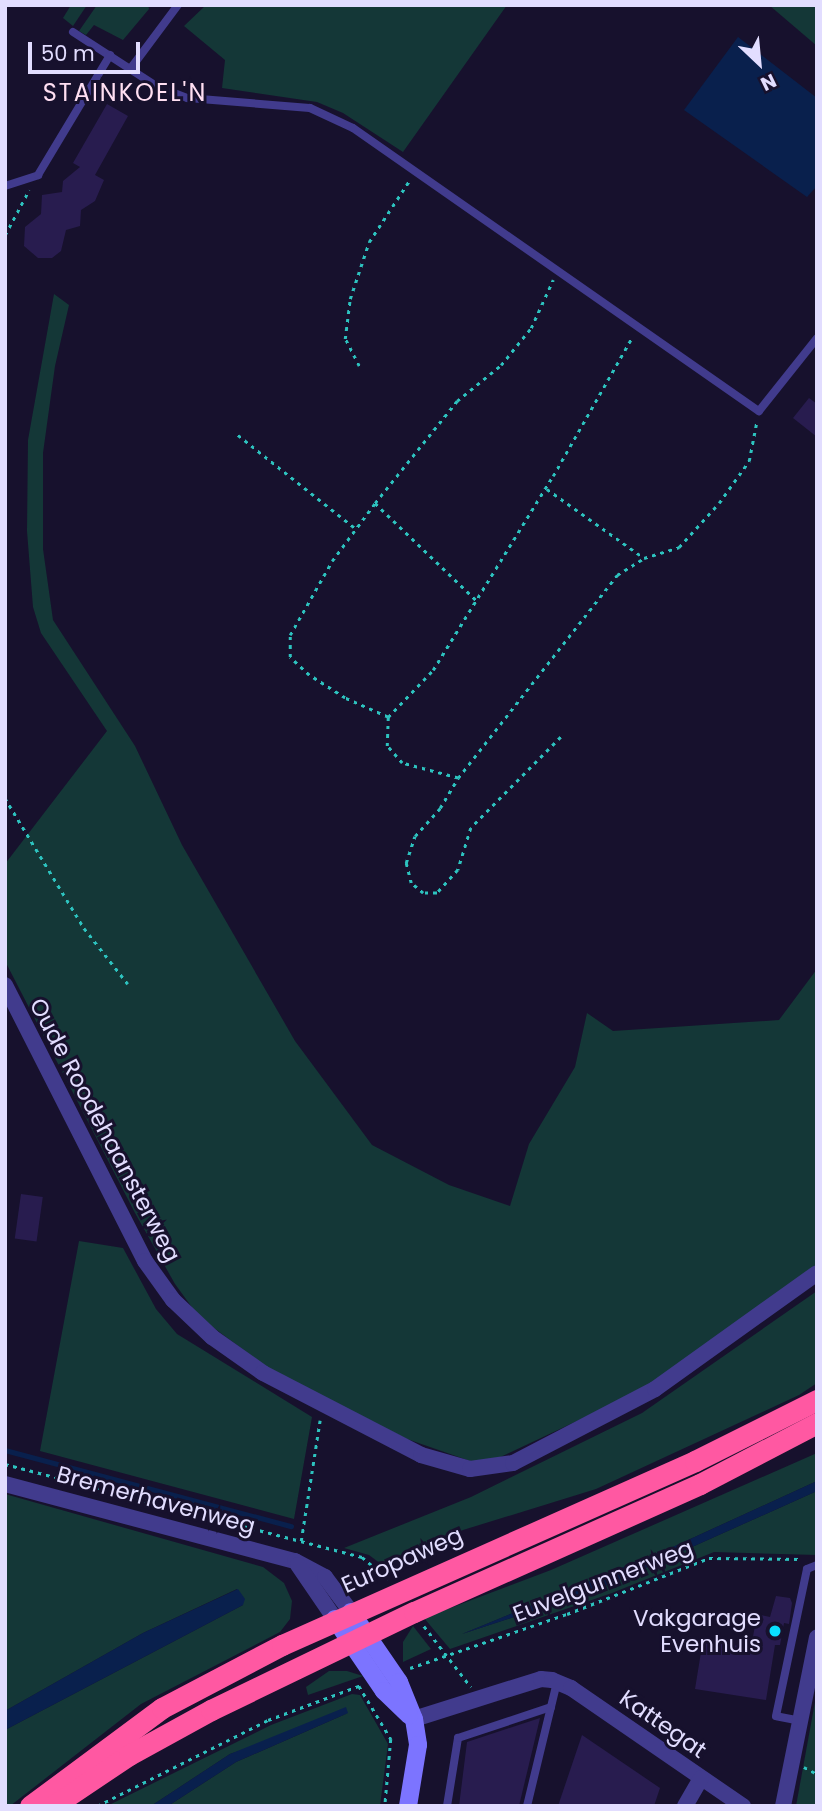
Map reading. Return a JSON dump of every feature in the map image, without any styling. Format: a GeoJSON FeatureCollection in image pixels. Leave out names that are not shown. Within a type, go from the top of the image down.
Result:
{"type":"FeatureCollection","features":[{"type":"Feature","properties":{"kind":"highway","name":"Europaweg"},"geometry":{"type":"LineString","coordinates":[[30,1806],[162,1709],[343,1616],[695,1461],[817,1400]]}},
{"type":"Feature","properties":{"kind":"highway"},"geometry":{"type":"LineString","coordinates":[[53,1806],[154,1740],[414,1612],[654,1506],[812,1426]]}},
{"type":"Feature","properties":{"kind":"street","name":"Oude Roodehaansterweg"},"geometry":{"type":"LineString","coordinates":[[5,985],[54,1088],[158,1281],[212,1337],[323,1407],[446,1464],[470,1469],[499,1467],[655,1389],[817,1273]]}},
{"type":"Feature","properties":{"kind":"street","name":"Bremerhavenweg"},"geometry":{"type":"LineString","coordinates":[[5,1484],[295,1560],[325,1577],[343,1616]]}},
{"type":"Feature","properties":{"kind":"street"},"geometry":{"type":"LineString","coordinates":[[343,1616],[399,1682],[414,1719],[418,1745],[408,1806]]}},
{"type":"Feature","properties":{"kind":"street"},"geometry":{"type":"LineString","coordinates":[[783,1806],[817,1637]]}},
{"type":"Feature","properties":{"kind":"street"},"geometry":{"type":"LineString","coordinates":[[414,1719],[541,1679],[557,1682]]}},
{"type":"Feature","properties":{"kind":"street","name":"Kattegat"},"geometry":{"type":"LineString","coordinates":[[557,1682],[743,1806]]}},
{"type":"Feature","properties":{"kind":"street"},"geometry":{"type":"LineString","coordinates":[[685,1806],[701,1777]]}},
{"type":"Feature","properties":{"kind":"lane"},"geometry":{"type":"LineString","coordinates":[[131,68],[178,5]]}},
{"type":"Feature","properties":{"kind":"lane"},"geometry":{"type":"LineString","coordinates":[[73,32],[156,86],[188,98],[310,108],[353,128],[759,411],[817,338]]}},
{"type":"Feature","properties":{"kind":"lane"},"geometry":{"type":"LineString","coordinates":[[5,186],[38,175],[110,55]]}},
{"type":"Feature","properties":{"kind":"lane"},"geometry":{"type":"LineString","coordinates":[[801,1721],[776,1716],[807,1569],[817,1565]]}},
{"type":"Feature","properties":{"kind":"lane"},"geometry":{"type":"LineString","coordinates":[[527,1806],[557,1682]]}},
{"type":"Feature","properties":{"kind":"lane"},"geometry":{"type":"LineString","coordinates":[[447,1806],[458,1738],[551,1707]]}},
{"type":"Feature","properties":{"kind":"path"},"geometry":{"type":"LineString","coordinates":[[359,366],[345,338],[350,299],[369,242],[415,172]]}},
{"type":"Feature","properties":{"kind":"path"},"geometry":{"type":"LineString","coordinates":[[5,235],[38,175]]}},
{"type":"Feature","properties":{"kind":"path"},"geometry":{"type":"LineString","coordinates":[[388,717],[345,698],[290,657],[290,635],[356,528],[375,503],[457,401],[501,365],[531,328],[558,271]]}},
{"type":"Feature","properties":{"kind":"path"},"geometry":{"type":"LineString","coordinates":[[457,778],[402,763],[387,746],[388,717],[433,670],[546,488],[639,327]]}},
{"type":"Feature","properties":{"kind":"path"},"geometry":{"type":"LineString","coordinates":[[561,737],[471,828],[458,870],[437,893],[424,893],[411,883],[409,854],[415,836],[440,808],[457,778],[617,575],[643,558],[679,547],[719,503],[749,461],[759,411]]}},
{"type":"Feature","properties":{"kind":"path"},"geometry":{"type":"LineString","coordinates":[[238,435],[356,528]]}},
{"type":"Feature","properties":{"kind":"path"},"geometry":{"type":"LineString","coordinates":[[546,488],[643,558]]}},
{"type":"Feature","properties":{"kind":"path"},"geometry":{"type":"LineString","coordinates":[[375,503],[476,600]]}},
{"type":"Feature","properties":{"kind":"path"},"geometry":{"type":"LineString","coordinates":[[5,797],[84,928],[128,984]]}},
{"type":"Feature","properties":{"kind":"path"},"geometry":{"type":"LineString","coordinates":[[301,1541],[323,1407]]}},
{"type":"Feature","properties":{"kind":"path"},"geometry":{"type":"LineString","coordinates":[[5,1464],[367,1560],[397,1591]]}},
{"type":"Feature","properties":{"kind":"path","name":"Euvelgunnerweg"},"geometry":{"type":"LineString","coordinates":[[447,1656],[709,1558],[804,1559]]}},
{"type":"Feature","properties":{"kind":"path"},"geometry":{"type":"LineString","coordinates":[[414,1612],[478,1701]]}},
{"type":"Feature","properties":{"kind":"path"},"geometry":{"type":"LineString","coordinates":[[359,1686],[391,1739],[385,1806]]}},
{"type":"Feature","properties":{"kind":"path"},"geometry":{"type":"LineString","coordinates":[[97,1806],[186,1759],[309,1704]]}},
{"type":"Feature","properties":{"kind":"green space"},"geometry":{"type":"Polygon","coordinates":[[[71,5],[87,5],[73,26],[63,18],[71,5]]]}},
{"type":"Feature","properties":{"kind":"green space"},"geometry":{"type":"Polygon","coordinates":[[[97,5],[148,5],[149,9],[123,40],[94,25],[86,35],[79,31],[97,5]]]}},
{"type":"Feature","properties":{"kind":"green space"},"geometry":{"type":"Polygon","coordinates":[[[206,5],[507,5],[403,152],[343,113],[317,102],[222,88],[225,60],[184,26],[206,5]]]}},
{"type":"Feature","properties":{"kind":"green space"},"geometry":{"type":"Polygon","coordinates":[[[769,5],[817,5],[817,46],[769,5]]]}},
{"type":"Feature","properties":{"kind":"green space"},"geometry":{"type":"Polygon","coordinates":[[[54,294],[69,305],[55,366],[43,453],[43,549],[53,620],[135,746],[182,845],[295,1041],[372,1145],[449,1185],[510,1206],[529,1144],[575,1067],[587,1013],[613,1031],[779,1020],[817,969],[817,1264],[647,1388],[492,1461],[473,1462],[407,1439],[271,1370],[199,1317],[175,1284],[135,1213],[5,961],[5,864],[107,731],[41,633],[33,607],[27,531],[28,440],[54,294]]]}},
{"type":"Feature","properties":{"kind":"green space"},"geometry":{"type":"Polygon","coordinates":[[[79,1241],[123,1248],[156,1309],[177,1334],[312,1417],[294,1519],[40,1451],[79,1241]]]}},
{"type":"Feature","properties":{"kind":"green space"},"geometry":{"type":"Polygon","coordinates":[[[817,1291],[817,1383],[799,1395],[596,1489],[463,1530],[385,1567],[369,1555],[344,1548],[471,1497],[642,1413],[817,1291]]]}},
{"type":"Feature","properties":{"kind":"green space"},"geometry":{"type":"Polygon","coordinates":[[[817,1453],[817,1481],[675,1546],[462,1634],[596,1590],[817,1491],[817,1555],[714,1552],[612,1593],[450,1649],[424,1618],[551,1570],[817,1453]]]}},
{"type":"Feature","properties":{"kind":"green space"},"geometry":{"type":"Polygon","coordinates":[[[5,1494],[263,1567],[284,1583],[292,1601],[290,1619],[280,1632],[141,1704],[10,1806],[5,1806],[5,1730],[243,1605],[237,1589],[143,1633],[5,1711],[5,1494]]]}},
{"type":"Feature","properties":{"kind":"green space"},"geometry":{"type":"Polygon","coordinates":[[[413,1626],[431,1649],[403,1662],[403,1642],[413,1626]]]}},
{"type":"Feature","properties":{"kind":"green space"},"geometry":{"type":"Polygon","coordinates":[[[329,1671],[347,1671],[363,1676],[308,1695],[306,1687],[329,1671]]]}},
{"type":"Feature","properties":{"kind":"green space"},"geometry":{"type":"Polygon","coordinates":[[[817,1691],[817,1806],[796,1806],[817,1691]]]}},
{"type":"Feature","properties":{"kind":"green space"},"geometry":{"type":"Polygon","coordinates":[[[352,1694],[360,1695],[388,1744],[380,1806],[168,1806],[236,1762],[348,1713],[230,1754],[151,1806],[107,1806],[271,1725],[352,1694]]]}},
{"type":"Feature","properties":{"kind":"water"},"geometry":{"type":"Polygon","coordinates":[[[738,37],[817,98],[817,186],[807,197],[684,110],[738,37]]]}},
{"type":"Feature","properties":{"kind":"water"},"geometry":{"type":"Polygon","coordinates":[[[817,1481],[817,1491],[596,1590],[462,1634],[675,1546],[817,1481]]]}},
{"type":"Feature","properties":{"kind":"water"},"geometry":{"type":"Polygon","coordinates":[[[238,1589],[245,1599],[243,1605],[5,1730],[5,1711],[143,1633],[238,1589]]]}},
{"type":"Feature","properties":{"kind":"water"},"geometry":{"type":"Polygon","coordinates":[[[346,1707],[348,1713],[236,1762],[168,1806],[151,1806],[230,1754],[346,1707]]]}},
{"type":"Feature","properties":{"kind":"building"},"geometry":{"type":"Polygon","coordinates":[[[107,104],[128,116],[95,175],[104,180],[95,201],[81,210],[80,226],[66,230],[61,251],[52,258],[38,258],[24,246],[25,227],[41,214],[42,195],[62,192],[63,181],[80,167],[73,163],[107,104]]]}},
{"type":"Feature","properties":{"kind":"building"},"geometry":{"type":"Polygon","coordinates":[[[809,398],[817,404],[817,437],[793,418],[809,398]]]}},
{"type":"Feature","properties":{"kind":"building"},"geometry":{"type":"Polygon","coordinates":[[[21,1194],[43,1197],[37,1242],[15,1239],[21,1194]]]}},
{"type":"Feature","properties":{"kind":"building"},"geometry":{"type":"Polygon","coordinates":[[[776,1596],[790,1598],[792,1603],[789,1624],[784,1623],[780,1645],[775,1645],[766,1700],[695,1689],[703,1640],[751,1648],[757,1614],[770,1617],[776,1596]]]}},
{"type":"Feature","properties":{"kind":"building"},"geometry":{"type":"Polygon","coordinates":[[[540,1718],[519,1806],[459,1806],[467,1742],[540,1718]]]}},
{"type":"Feature","properties":{"kind":"building"},"geometry":{"type":"Polygon","coordinates":[[[582,1735],[660,1788],[654,1806],[558,1806],[582,1735]]]}},
{"type":"Feature","properties":{"kind":"waterway"},"geometry":{"type":"LineString","coordinates":[[5,1450],[291,1526]]}},
{"type":"Feature","properties":{"kind":"place","name":"Vakgarage Evenhuis"},"geometry":{"type":"Point","coordinates":[775,1631]}},
{"type":"Feature","properties":{"kind":"district","name":"STAINKOEL'N"},"geometry":{"type":"Point","coordinates":[125,93]}}]}
